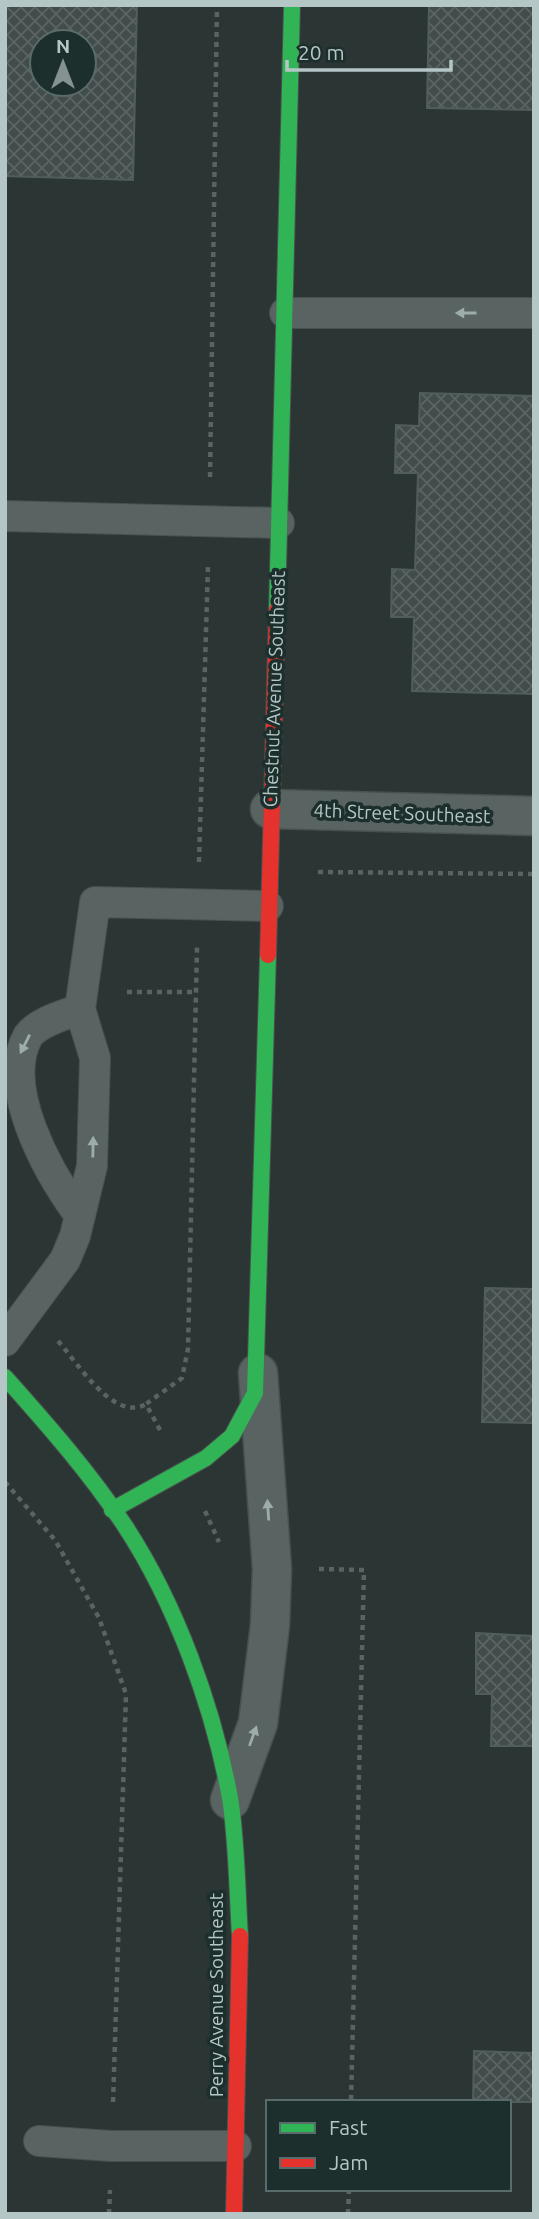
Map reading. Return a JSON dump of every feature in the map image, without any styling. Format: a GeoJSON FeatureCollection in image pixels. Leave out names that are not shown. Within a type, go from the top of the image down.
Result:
{"type":"FeatureCollection","features":[{"type":"Feature","properties":{"kind":"street","name":"Chestnut Avenue Southeast"},"geometry":{"type":"LineString","coordinates":[[230,1800],[258,1723],[270,1625],[272,1569],[258,1373],[292,5]]}},
{"type":"Feature","properties":{"kind":"street","name":"4th Street Southeast"},"geometry":{"type":"LineString","coordinates":[[270,809],[534,816]]}},
{"type":"Feature","properties":{"kind":"street","name":"Chestnut Avenue Southeast"},"geometry":{"type":"LineString","coordinates":[[112,1510],[206,1458],[232,1436],[255,1393],[258,1373]]}},
{"type":"Feature","properties":{"kind":"street","name":"Perry Avenue Southeast"},"geometry":{"type":"LineString","coordinates":[[5,1377],[49,1427],[112,1510],[168,1603],[214,1727],[230,1800],[240,1938],[234,2214]]}},
{"type":"Feature","properties":{"kind":"lane"},"geometry":{"type":"LineString","coordinates":[[285,313],[534,313]]}},
{"type":"Feature","properties":{"kind":"lane"},"geometry":{"type":"LineString","coordinates":[[5,516],[279,523]]}},
{"type":"Feature","properties":{"kind":"lane"},"geometry":{"type":"LineString","coordinates":[[5,1341],[65,1260],[75,1236],[78,1213],[92,1166],[94,1058],[80,1009],[94,902],[268,906]]}},
{"type":"Feature","properties":{"kind":"lane"},"geometry":{"type":"LineString","coordinates":[[78,1213],[51,1177],[29,1133],[16,1085],[16,1061],[28,1035],[54,1018],[80,1009]]}},
{"type":"Feature","properties":{"kind":"lane"},"geometry":{"type":"LineString","coordinates":[[39,2141],[111,2146],[236,2146]]}},
{"type":"Feature","properties":{"kind":"path"},"geometry":{"type":"LineString","coordinates":[[313,810],[309,872],[534,874]]}},
{"type":"Feature","properties":{"kind":"path"},"geometry":{"type":"LineString","coordinates":[[30,1308],[104,1394],[120,1407],[132,1409],[146,1404]]}},
{"type":"Feature","properties":{"kind":"path"},"geometry":{"type":"LineString","coordinates":[[5,1482],[55,1540],[99,1618],[126,1694],[109,2214]]}},
{"type":"Feature","properties":{"kind":"path"},"geometry":{"type":"LineString","coordinates":[[348,2214],[349,2191]]}},
{"type":"Feature","properties":{"kind":"building"},"geometry":{"type":"Polygon","coordinates":[[[5,5],[137,5],[133,180],[5,176],[5,5]]]}},
{"type":"Feature","properties":{"kind":"building"},"geometry":{"type":"Polygon","coordinates":[[[429,5],[534,5],[534,110],[427,108],[429,5]]]}},
{"type":"Feature","properties":{"kind":"building"},"geometry":{"type":"Polygon","coordinates":[[[420,393],[534,396],[534,694],[412,691],[414,617],[391,617],[392,569],[415,570],[418,473],[395,473],[396,425],[419,426],[420,393]]]}},
{"type":"Feature","properties":{"kind":"building"},"geometry":{"type":"Polygon","coordinates":[[[485,1288],[534,1289],[534,1423],[482,1422],[485,1288]]]}},
{"type":"Feature","properties":{"kind":"building"},"geometry":{"type":"Polygon","coordinates":[[[476,1633],[534,1636],[534,1746],[491,1746],[492,1694],[476,1694],[476,1633]]]}},
{"type":"Feature","properties":{"kind":"building"},"geometry":{"type":"Polygon","coordinates":[[[474,2051],[534,2053],[534,2102],[473,2100],[474,2051]]]}},
{"type":"Feature","properties":{"kind":"traffic: fast"},"geometry":{"type":"LineString","coordinates":[[277,610],[292,5]]}},
{"type":"Feature","properties":{"kind":"traffic: fast"},"geometry":{"type":"LineString","coordinates":[[112,1510],[206,1458],[232,1436],[255,1393],[268,955]]}},
{"type":"Feature","properties":{"kind":"traffic: fast"},"geometry":{"type":"LineString","coordinates":[[5,1377],[68,1449],[112,1506],[161,1588],[176,1622],[203,1692],[223,1763],[232,1815],[240,1936]]}},
{"type":"Feature","properties":{"kind":"traffic: jam"},"geometry":{"type":"LineString","coordinates":[[268,955],[277,610]]}},
{"type":"Feature","properties":{"kind":"traffic: jam"},"geometry":{"type":"LineString","coordinates":[[234,2214],[240,1936]]}}]}
